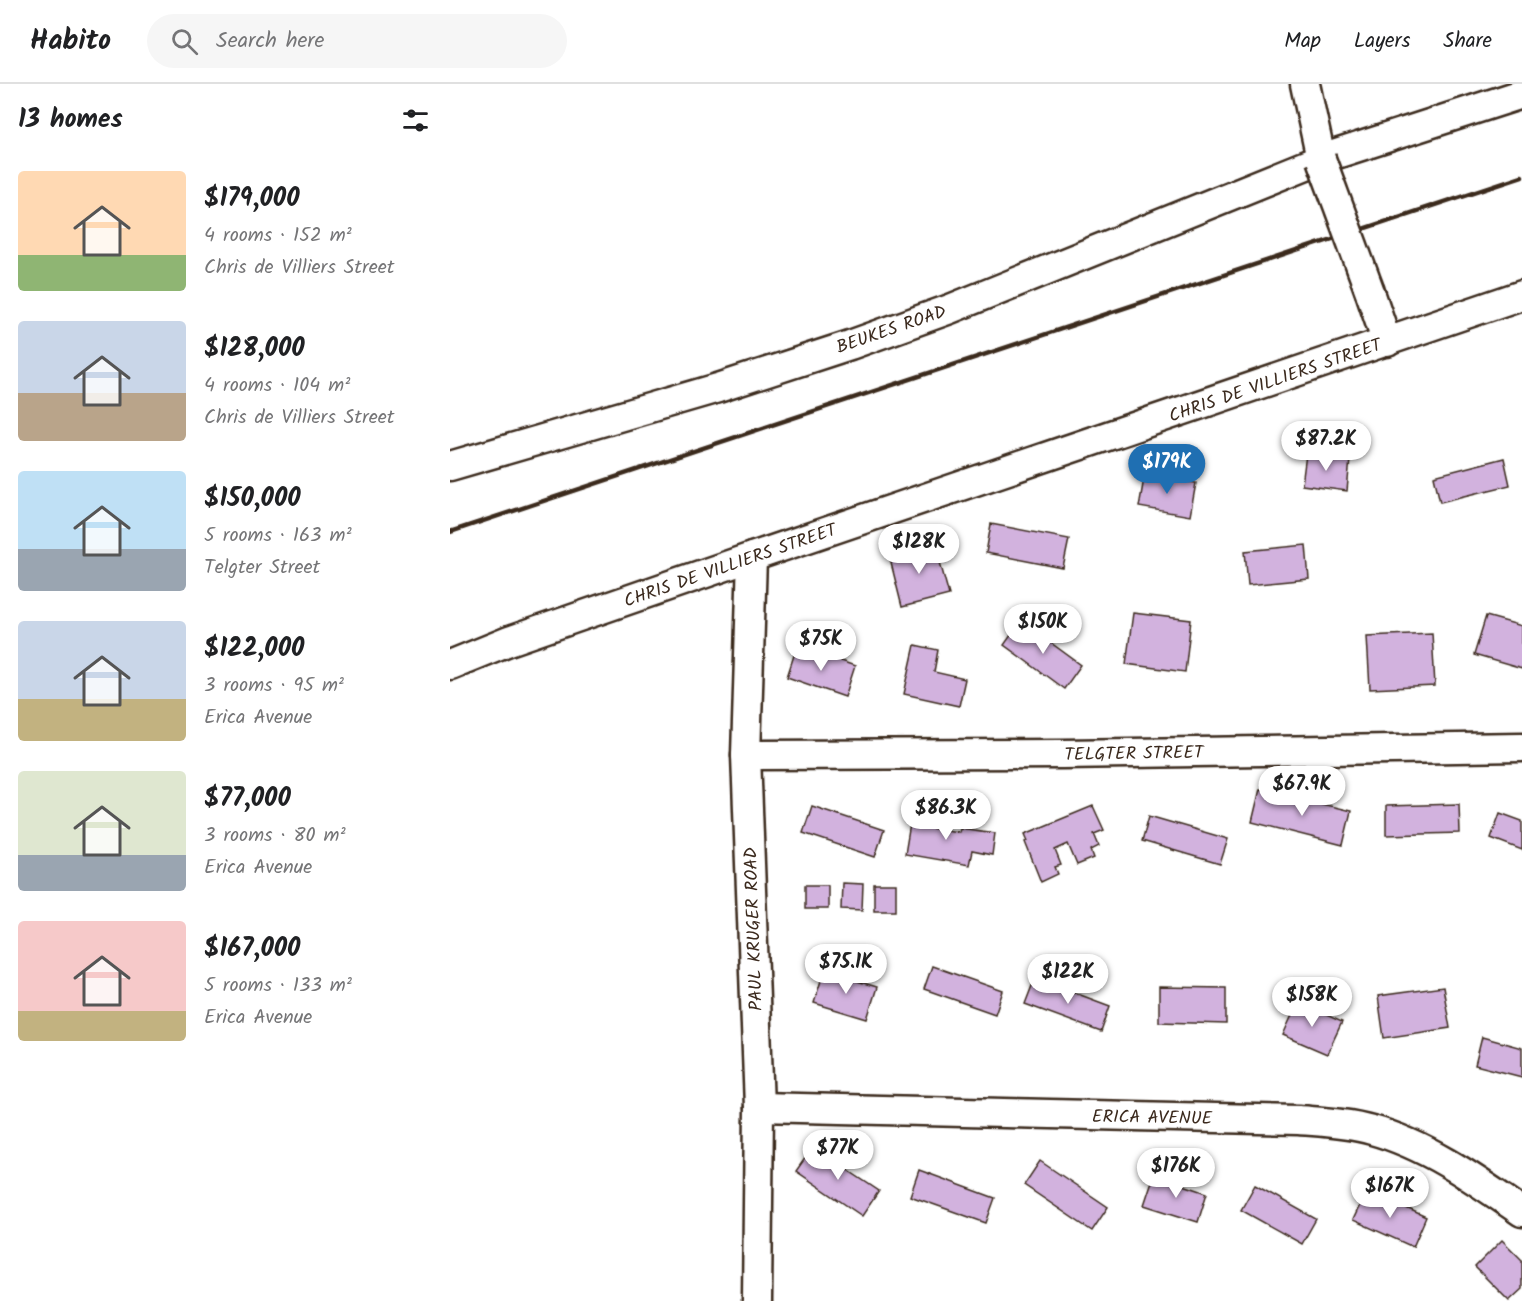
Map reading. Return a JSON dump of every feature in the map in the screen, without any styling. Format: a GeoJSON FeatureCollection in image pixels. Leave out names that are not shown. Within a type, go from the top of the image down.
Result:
{"type":"FeatureCollection","features":[{"type":"Feature","properties":{"kind":"street"},"geometry":{"type":"LineString","coordinates":[[1305,84],[1320,159],[1387,342]]}},
{"type":"Feature","properties":{"kind":"street","name":"BEUKES ROAD"},"geometry":{"type":"LineString","coordinates":[[450,466],[718,387],[850,345],[950,309],[1320,159],[1522,94]]}},
{"type":"Feature","properties":{"kind":"street","name":"CHRIS DE VILLIERS STREET"},"geometry":{"type":"LineString","coordinates":[[450,664],[509,641],[752,557],[1522,295]]}},
{"type":"Feature","properties":{"kind":"street","name":"PAUL KRUGER ROAD"},"geometry":{"type":"LineString","coordinates":[[752,557],[746,755],[759,1107],[757,1301]]}},
{"type":"Feature","properties":{"kind":"street","name":"TELGTER STREET"},"geometry":{"type":"LineString","coordinates":[[746,755],[1052,754],[1522,747]]}},
{"type":"Feature","properties":{"kind":"street","name":"ERICA AVENUE"},"geometry":{"type":"LineString","coordinates":[[759,1107],[1299,1120],[1339,1123],[1372,1130],[1407,1143],[1443,1161],[1522,1212]]}},
{"type":"Feature","properties":{"kind":"building"},"geometry":{"type":"Polygon","coordinates":[[[1306,454],[1350,459],[1347,491],[1302,485],[1306,454]]]}},
{"type":"Feature","properties":{"kind":"building"},"geometry":{"type":"Polygon","coordinates":[[[1504,458],[1510,485],[1440,502],[1434,476],[1504,458]]]}},
{"type":"Feature","properties":{"kind":"building"},"geometry":{"type":"Polygon","coordinates":[[[1145,473],[1196,483],[1190,516],[1139,507],[1145,473]]]}},
{"type":"Feature","properties":{"kind":"building"},"geometry":{"type":"Polygon","coordinates":[[[991,524],[1069,539],[1063,568],[986,553],[991,524]]]}},
{"type":"Feature","properties":{"kind":"building"},"geometry":{"type":"Polygon","coordinates":[[[935,544],[949,595],[902,607],[889,555],[935,544]]]}},
{"type":"Feature","properties":{"kind":"building"},"geometry":{"type":"Polygon","coordinates":[[[1306,545],[1309,579],[1248,585],[1245,551],[1306,545]]]}},
{"type":"Feature","properties":{"kind":"building"},"geometry":{"type":"Polygon","coordinates":[[[1133,613],[1191,620],[1185,672],[1126,664],[1133,613]]]}},
{"type":"Feature","properties":{"kind":"building"},"geometry":{"type":"Polygon","coordinates":[[[1486,616],[1522,626],[1522,669],[1474,655],[1486,616]]]}},
{"type":"Feature","properties":{"kind":"building"},"geometry":{"type":"Polygon","coordinates":[[[1021,621],[1081,665],[1064,689],[1004,645],[1021,621]]]}},
{"type":"Feature","properties":{"kind":"building"},"geometry":{"type":"Polygon","coordinates":[[[1432,633],[1435,686],[1370,689],[1367,636],[1432,633]]]}},
{"type":"Feature","properties":{"kind":"building"},"geometry":{"type":"Polygon","coordinates":[[[915,645],[938,650],[934,672],[965,679],[959,706],[904,694],[915,645]]]}},
{"type":"Feature","properties":{"kind":"building"},"geometry":{"type":"Polygon","coordinates":[[[797,646],[855,666],[845,697],[787,677],[797,646]]]}},
{"type":"Feature","properties":{"kind":"building"},"geometry":{"type":"Polygon","coordinates":[[[1260,789],[1351,811],[1343,845],[1252,822],[1260,789]]]}},
{"type":"Feature","properties":{"kind":"building"},"geometry":{"type":"Polygon","coordinates":[[[1459,804],[1460,833],[1386,835],[1386,806],[1459,804]]]}},
{"type":"Feature","properties":{"kind":"building"},"geometry":{"type":"Polygon","coordinates":[[[812,806],[884,830],[875,857],[803,833],[812,806]]]}},
{"type":"Feature","properties":{"kind":"building"},"geometry":{"type":"Polygon","coordinates":[[[1093,806],[1104,830],[1094,834],[1099,846],[1091,850],[1094,858],[1077,865],[1068,844],[1055,850],[1061,865],[1055,867],[1058,874],[1041,882],[1025,842],[1028,841],[1025,834],[1093,806]]]}},
{"type":"Feature","properties":{"kind":"building"},"geometry":{"type":"Polygon","coordinates":[[[917,807],[934,809],[931,828],[959,832],[960,828],[995,833],[992,855],[972,851],[969,865],[905,854],[910,824],[915,825],[917,807]]]}},
{"type":"Feature","properties":{"kind":"building"},"geometry":{"type":"Polygon","coordinates":[[[1500,813],[1522,821],[1522,850],[1491,838],[1500,813]]]}},
{"type":"Feature","properties":{"kind":"building"},"geometry":{"type":"Polygon","coordinates":[[[1149,816],[1228,839],[1220,864],[1142,841],[1149,816]]]}},
{"type":"Feature","properties":{"kind":"building"},"geometry":{"type":"Polygon","coordinates":[[[842,883],[863,884],[862,910],[841,909],[842,883]]]}},
{"type":"Feature","properties":{"kind":"building"},"geometry":{"type":"Polygon","coordinates":[[[874,884],[896,884],[896,910],[874,910],[874,884]]]}},
{"type":"Feature","properties":{"kind":"building"},"geometry":{"type":"Polygon","coordinates":[[[805,885],[828,885],[828,909],[805,909],[805,885]]]}},
{"type":"Feature","properties":{"kind":"building"},"geometry":{"type":"Polygon","coordinates":[[[932,966],[1003,991],[995,1014],[924,989],[932,966]]]}},
{"type":"Feature","properties":{"kind":"building"},"geometry":{"type":"Polygon","coordinates":[[[824,971],[877,987],[867,1019],[814,1003],[824,971]]]}},
{"type":"Feature","properties":{"kind":"building"},"geometry":{"type":"Polygon","coordinates":[[[1035,978],[1110,1006],[1101,1032],[1025,1004],[1035,978]]]}},
{"type":"Feature","properties":{"kind":"building"},"geometry":{"type":"Polygon","coordinates":[[[1159,987],[1226,988],[1226,1024],[1159,1022],[1159,987]]]}},
{"type":"Feature","properties":{"kind":"building"},"geometry":{"type":"Polygon","coordinates":[[[1443,987],[1450,1028],[1384,1038],[1378,996],[1443,987]]]}},
{"type":"Feature","properties":{"kind":"building"},"geometry":{"type":"Polygon","coordinates":[[[1298,1002],[1342,1022],[1327,1054],[1283,1035],[1298,1002]]]}},
{"type":"Feature","properties":{"kind":"building"},"geometry":{"type":"Polygon","coordinates":[[[1482,1037],[1522,1048],[1522,1077],[1475,1065],[1482,1037]]]}},
{"type":"Feature","properties":{"kind":"building"},"geometry":{"type":"Polygon","coordinates":[[[813,1147],[879,1191],[862,1216],[796,1171],[813,1147]]]}},
{"type":"Feature","properties":{"kind":"building"},"geometry":{"type":"Polygon","coordinates":[[[1040,1161],[1108,1207],[1092,1231],[1024,1185],[1040,1161]]]}},
{"type":"Feature","properties":{"kind":"building"},"geometry":{"type":"Polygon","coordinates":[[[919,1170],[995,1198],[986,1223],[910,1196],[919,1170]]]}},
{"type":"Feature","properties":{"kind":"building"},"geometry":{"type":"Polygon","coordinates":[[[1154,1175],[1207,1193],[1198,1222],[1144,1205],[1154,1175]]]}},
{"type":"Feature","properties":{"kind":"building"},"geometry":{"type":"Polygon","coordinates":[[[1255,1185],[1316,1219],[1302,1244],[1241,1210],[1255,1185]]]}},
{"type":"Feature","properties":{"kind":"building"},"geometry":{"type":"Polygon","coordinates":[[[1367,1190],[1426,1217],[1413,1247],[1353,1220],[1367,1190]]]}},
{"type":"Feature","properties":{"kind":"building"},"geometry":{"type":"Polygon","coordinates":[[[1502,1240],[1522,1260],[1522,1289],[1509,1301],[1475,1267],[1502,1240]]]}},
{"type":"Feature","properties":{"kind":"railway"},"geometry":{"type":"LineString","coordinates":[[450,532],[1522,176]]}}]}
